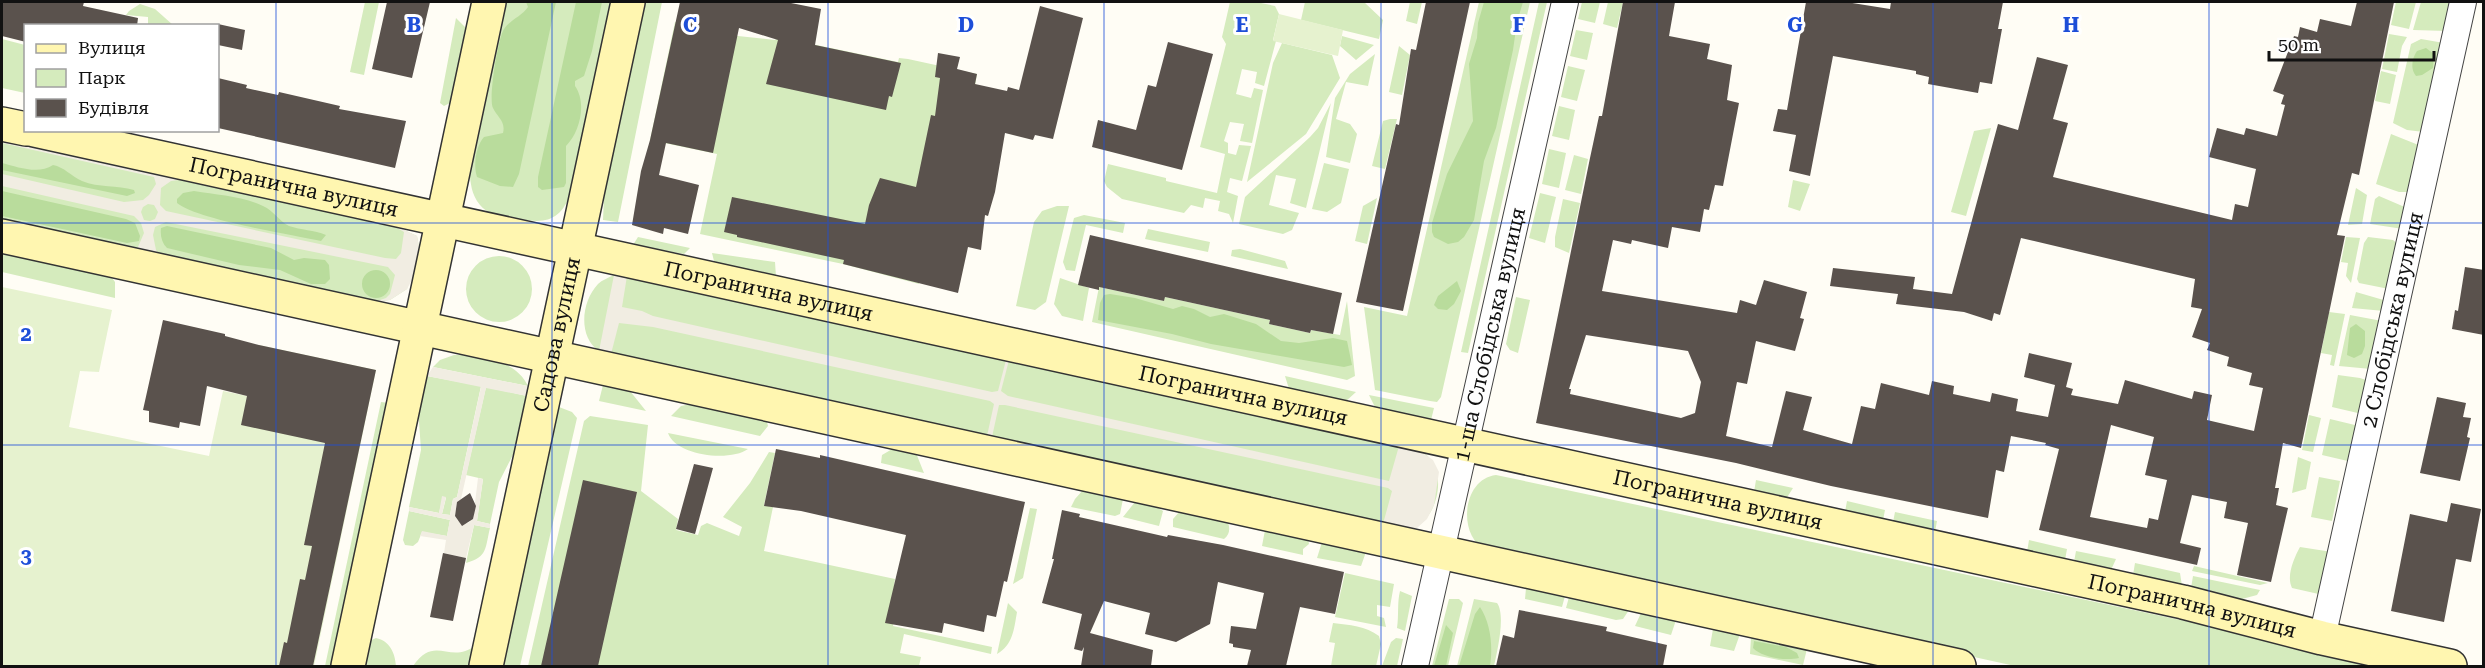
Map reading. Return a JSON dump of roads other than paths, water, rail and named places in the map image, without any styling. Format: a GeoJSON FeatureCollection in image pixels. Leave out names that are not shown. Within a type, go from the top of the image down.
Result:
{"type":"FeatureCollection","features":[{"type":"Feature","properties":{"kind":"main road"},"geometry":{"type":"LineString","coordinates":[[348,666],[489,2]]}},
{"type":"Feature","properties":{"kind":"main road","name":"Садова вулиця"},"geometry":{"type":"LineString","coordinates":[[486,666],[628,2]]}},
{"type":"Feature","properties":{"kind":"main road"},"geometry":{"type":"LineString","coordinates":[[2,124],[24,129]]}},
{"type":"Feature","properties":{"kind":"main road","name":"Погранична вулиця"},"geometry":{"type":"LineString","coordinates":[[43,132],[413,212],[444,222],[2173,600],[2322,638],[2450,666]]}},
{"type":"Feature","properties":{"kind":"main road"},"geometry":{"type":"LineString","coordinates":[[2,236],[1959,666]]}},
{"type":"Feature","properties":{"kind":"street","name":"1-ша Слобідська вулиця"},"geometry":{"type":"LineString","coordinates":[[1415,666],[1565,2]]}},
{"type":"Feature","properties":{"kind":"street","name":"2 Слобідська вулиця"},"geometry":{"type":"LineString","coordinates":[[2322,638],[2463,2]]}}]}
